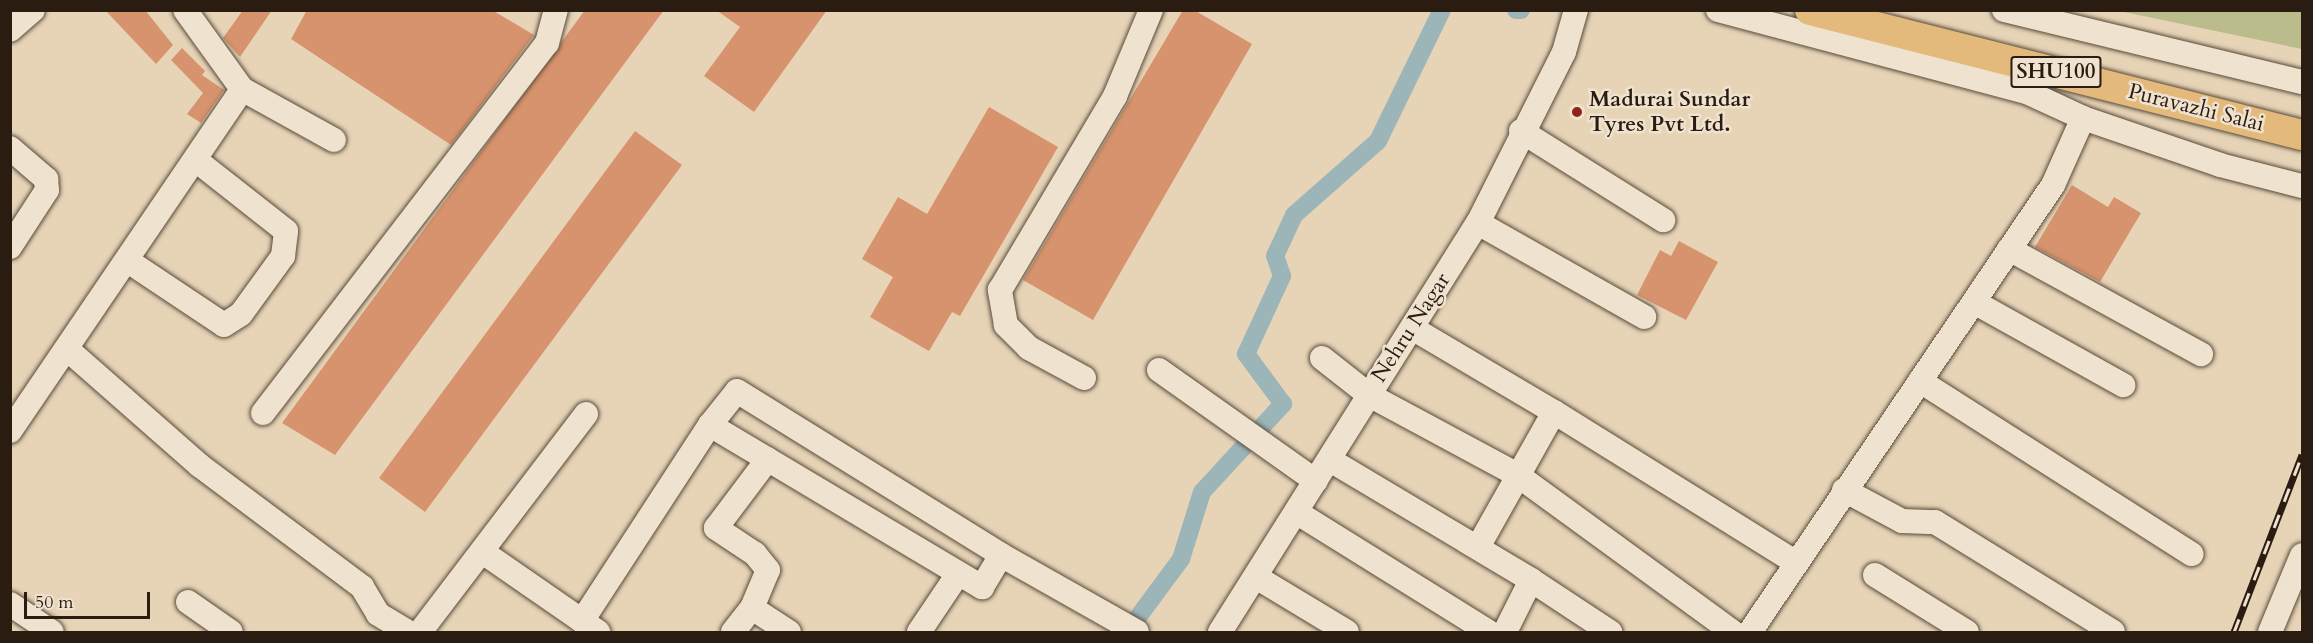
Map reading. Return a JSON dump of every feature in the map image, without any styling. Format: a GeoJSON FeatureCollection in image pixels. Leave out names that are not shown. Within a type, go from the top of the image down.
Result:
{"type":"FeatureCollection","features":[{"type":"Feature","properties":{"kind":"main road","name":"Puravazhi Salai"},"geometry":{"type":"LineString","coordinates":[[1810,10],[2302,135]]}},
{"type":"Feature","properties":{"kind":"street"},"geometry":{"type":"LineString","coordinates":[[10,30],[33,10]]}},
{"type":"Feature","properties":{"kind":"street"},"geometry":{"type":"LineString","coordinates":[[185,10],[207,20],[242,89],[334,140]]}},
{"type":"Feature","properties":{"kind":"street"},"geometry":{"type":"LineString","coordinates":[[263,413],[547,43],[556,10]]}},
{"type":"Feature","properties":{"kind":"street"},"geometry":{"type":"LineString","coordinates":[[1084,378],[1029,348],[1006,325],[1000,290],[1115,96],[1151,10]]}},
{"type":"Feature","properties":{"kind":"street","name":"Nehru Nagar"},"geometry":{"type":"LineString","coordinates":[[1220,633],[1478,223],[1521,131],[1564,52],[1576,10]]}},
{"type":"Feature","properties":{"kind":"street"},"geometry":{"type":"LineString","coordinates":[[1718,10],[2029,93],[2083,118],[2220,165],[2302,186]]}},
{"type":"Feature","properties":{"kind":"street"},"geometry":{"type":"LineString","coordinates":[[2004,10],[2302,82]]}},
{"type":"Feature","properties":{"kind":"street"},"geometry":{"type":"LineString","coordinates":[[10,431],[197,161],[242,89]]}},
{"type":"Feature","properties":{"kind":"street"},"geometry":{"type":"LineString","coordinates":[[1750,633],[1844,490],[2053,185],[2083,118]]}},
{"type":"Feature","properties":{"kind":"street"},"geometry":{"type":"LineString","coordinates":[[1521,131],[1662,220]]}},
{"type":"Feature","properties":{"kind":"street"},"geometry":{"type":"LineString","coordinates":[[10,148],[46,179],[47,190],[10,247]]}},
{"type":"Feature","properties":{"kind":"street"},"geometry":{"type":"LineString","coordinates":[[128,261],[224,325],[241,314],[283,256],[286,231],[197,161]]}},
{"type":"Feature","properties":{"kind":"street"},"geometry":{"type":"LineString","coordinates":[[1478,223],[1644,317]]}},
{"type":"Feature","properties":{"kind":"street"},"geometry":{"type":"LineString","coordinates":[[2009,249],[2201,354]]}},
{"type":"Feature","properties":{"kind":"street"},"geometry":{"type":"LineString","coordinates":[[1974,302],[2122,386]]}},
{"type":"Feature","properties":{"kind":"street"},"geometry":{"type":"LineString","coordinates":[[1412,328],[1554,412],[1797,563]]}},
{"type":"Feature","properties":{"kind":"street"},"geometry":{"type":"LineString","coordinates":[[67,349],[199,465],[362,588],[378,614],[408,633]]}},
{"type":"Feature","properties":{"kind":"street"},"geometry":{"type":"LineString","coordinates":[[1322,358],[1369,395],[1516,474],[1733,633]]}},
{"type":"Feature","properties":{"kind":"street"},"geometry":{"type":"LineString","coordinates":[[1159,370],[1252,438],[1316,481]]}},
{"type":"Feature","properties":{"kind":"street"},"geometry":{"type":"LineString","coordinates":[[1920,381],[2192,554]]}},
{"type":"Feature","properties":{"kind":"street"},"geometry":{"type":"LineString","coordinates":[[484,553],[590,627],[710,425],[737,391],[1001,555],[1131,630]]}},
{"type":"Feature","properties":{"kind":"street"},"geometry":{"type":"LineString","coordinates":[[1478,547],[1516,474],[1554,412]]}},
{"type":"Feature","properties":{"kind":"street"},"geometry":{"type":"LineString","coordinates":[[420,633],[484,553],[586,414]]}},
{"type":"Feature","properties":{"kind":"street"},"geometry":{"type":"LineString","coordinates":[[710,425],[982,587],[1001,555]]}},
{"type":"Feature","properties":{"kind":"street"},"geometry":{"type":"LineString","coordinates":[[733,633],[752,608],[768,570],[755,554],[716,528],[768,459]]}},
{"type":"Feature","properties":{"kind":"street"},"geometry":{"type":"LineString","coordinates":[[1330,460],[1478,547],[1610,633]]}},
{"type":"Feature","properties":{"kind":"street"},"geometry":{"type":"LineString","coordinates":[[1844,490],[1902,521],[1935,522],[2113,633]]}},
{"type":"Feature","properties":{"kind":"street"},"geometry":{"type":"LineString","coordinates":[[1296,512],[1489,633]]}},
{"type":"Feature","properties":{"kind":"street"},"geometry":{"type":"LineString","coordinates":[[2270,633],[2302,555]]}},
{"type":"Feature","properties":{"kind":"street"},"geometry":{"type":"LineString","coordinates":[[919,633],[958,574]]}},
{"type":"Feature","properties":{"kind":"street"},"geometry":{"type":"LineString","coordinates":[[1875,575],[1967,633]]}},
{"type":"Feature","properties":{"kind":"street"},"geometry":{"type":"LineString","coordinates":[[1256,577],[1347,633]]}},
{"type":"Feature","properties":{"kind":"street"},"geometry":{"type":"LineString","coordinates":[[1505,633],[1531,580]]}},
{"type":"Feature","properties":{"kind":"street"},"geometry":{"type":"LineString","coordinates":[[188,602],[231,633]]}},
{"type":"Feature","properties":{"kind":"street"},"geometry":{"type":"LineString","coordinates":[[10,604],[52,633]]}},
{"type":"Feature","properties":{"kind":"street"},"geometry":{"type":"LineString","coordinates":[[752,608],[789,633]]}},
{"type":"Feature","properties":{"kind":"green space"},"geometry":{"type":"Polygon","coordinates":[[[2119,11],[2302,11],[2302,49],[2119,11]]]}},
{"type":"Feature","properties":{"kind":"building"},"geometry":{"type":"Polygon","coordinates":[[[105,10],[145,10],[173,45],[156,64],[105,10]]]}},
{"type":"Feature","properties":{"kind":"building"},"geometry":{"type":"Polygon","coordinates":[[[243,10],[272,10],[240,57],[223,38],[243,10]]]}},
{"type":"Feature","properties":{"kind":"building"},"geometry":{"type":"Polygon","coordinates":[[[307,10],[492,10],[534,35],[451,145],[291,39],[307,10]]]}},
{"type":"Feature","properties":{"kind":"building"},"geometry":{"type":"Polygon","coordinates":[[[585,10],[664,10],[335,455],[282,423],[585,10]]]}},
{"type":"Feature","properties":{"kind":"building"},"geometry":{"type":"Polygon","coordinates":[[[716,10],[827,10],[754,112],[704,76],[740,27],[716,10]]]}},
{"type":"Feature","properties":{"kind":"building"},"geometry":{"type":"Polygon","coordinates":[[[1183,10],[1194,10],[1252,44],[1093,320],[1023,280],[1183,10]]]}},
{"type":"Feature","properties":{"kind":"building"},"geometry":{"type":"Polygon","coordinates":[[[182,48],[205,71],[202,75],[224,90],[201,123],[187,114],[203,93],[171,60],[182,48]]]}},
{"type":"Feature","properties":{"kind":"building"},"geometry":{"type":"Polygon","coordinates":[[[989,107],[1058,147],[960,316],[952,312],[929,351],[870,317],[893,277],[862,259],[898,197],[927,214],[989,107]]]}},
{"type":"Feature","properties":{"kind":"building"},"geometry":{"type":"Polygon","coordinates":[[[635,131],[682,165],[425,512],[379,478],[635,131]]]}},
{"type":"Feature","properties":{"kind":"building"},"geometry":{"type":"Polygon","coordinates":[[[2072,185],[2108,207],[2114,197],[2141,213],[2100,282],[2035,247],[2072,185]]]}},
{"type":"Feature","properties":{"kind":"building"},"geometry":{"type":"Polygon","coordinates":[[[1679,241],[1718,262],[1686,320],[1637,295],[1660,250],[1671,256],[1679,241]]]}},
{"type":"Feature","properties":{"kind":"waterway"},"geometry":{"type":"LineString","coordinates":[[1127,632],[1181,559],[1202,492],[1283,404],[1246,354],[1282,276],[1275,256],[1294,215],[1378,141],[1442,10]]}},
{"type":"Feature","properties":{"kind":"waterway"},"geometry":{"type":"LineString","coordinates":[[1516,10],[1521,10]]}},
{"type":"Feature","properties":{"kind":"railway"},"geometry":{"type":"LineString","coordinates":[[2234,632],[2302,455]]}},
{"type":"Feature","properties":{"kind":"place","name":"Madurai Sundar Tyres Pvt Ltd."},"geometry":{"type":"Point","coordinates":[1577,112]}}]}
